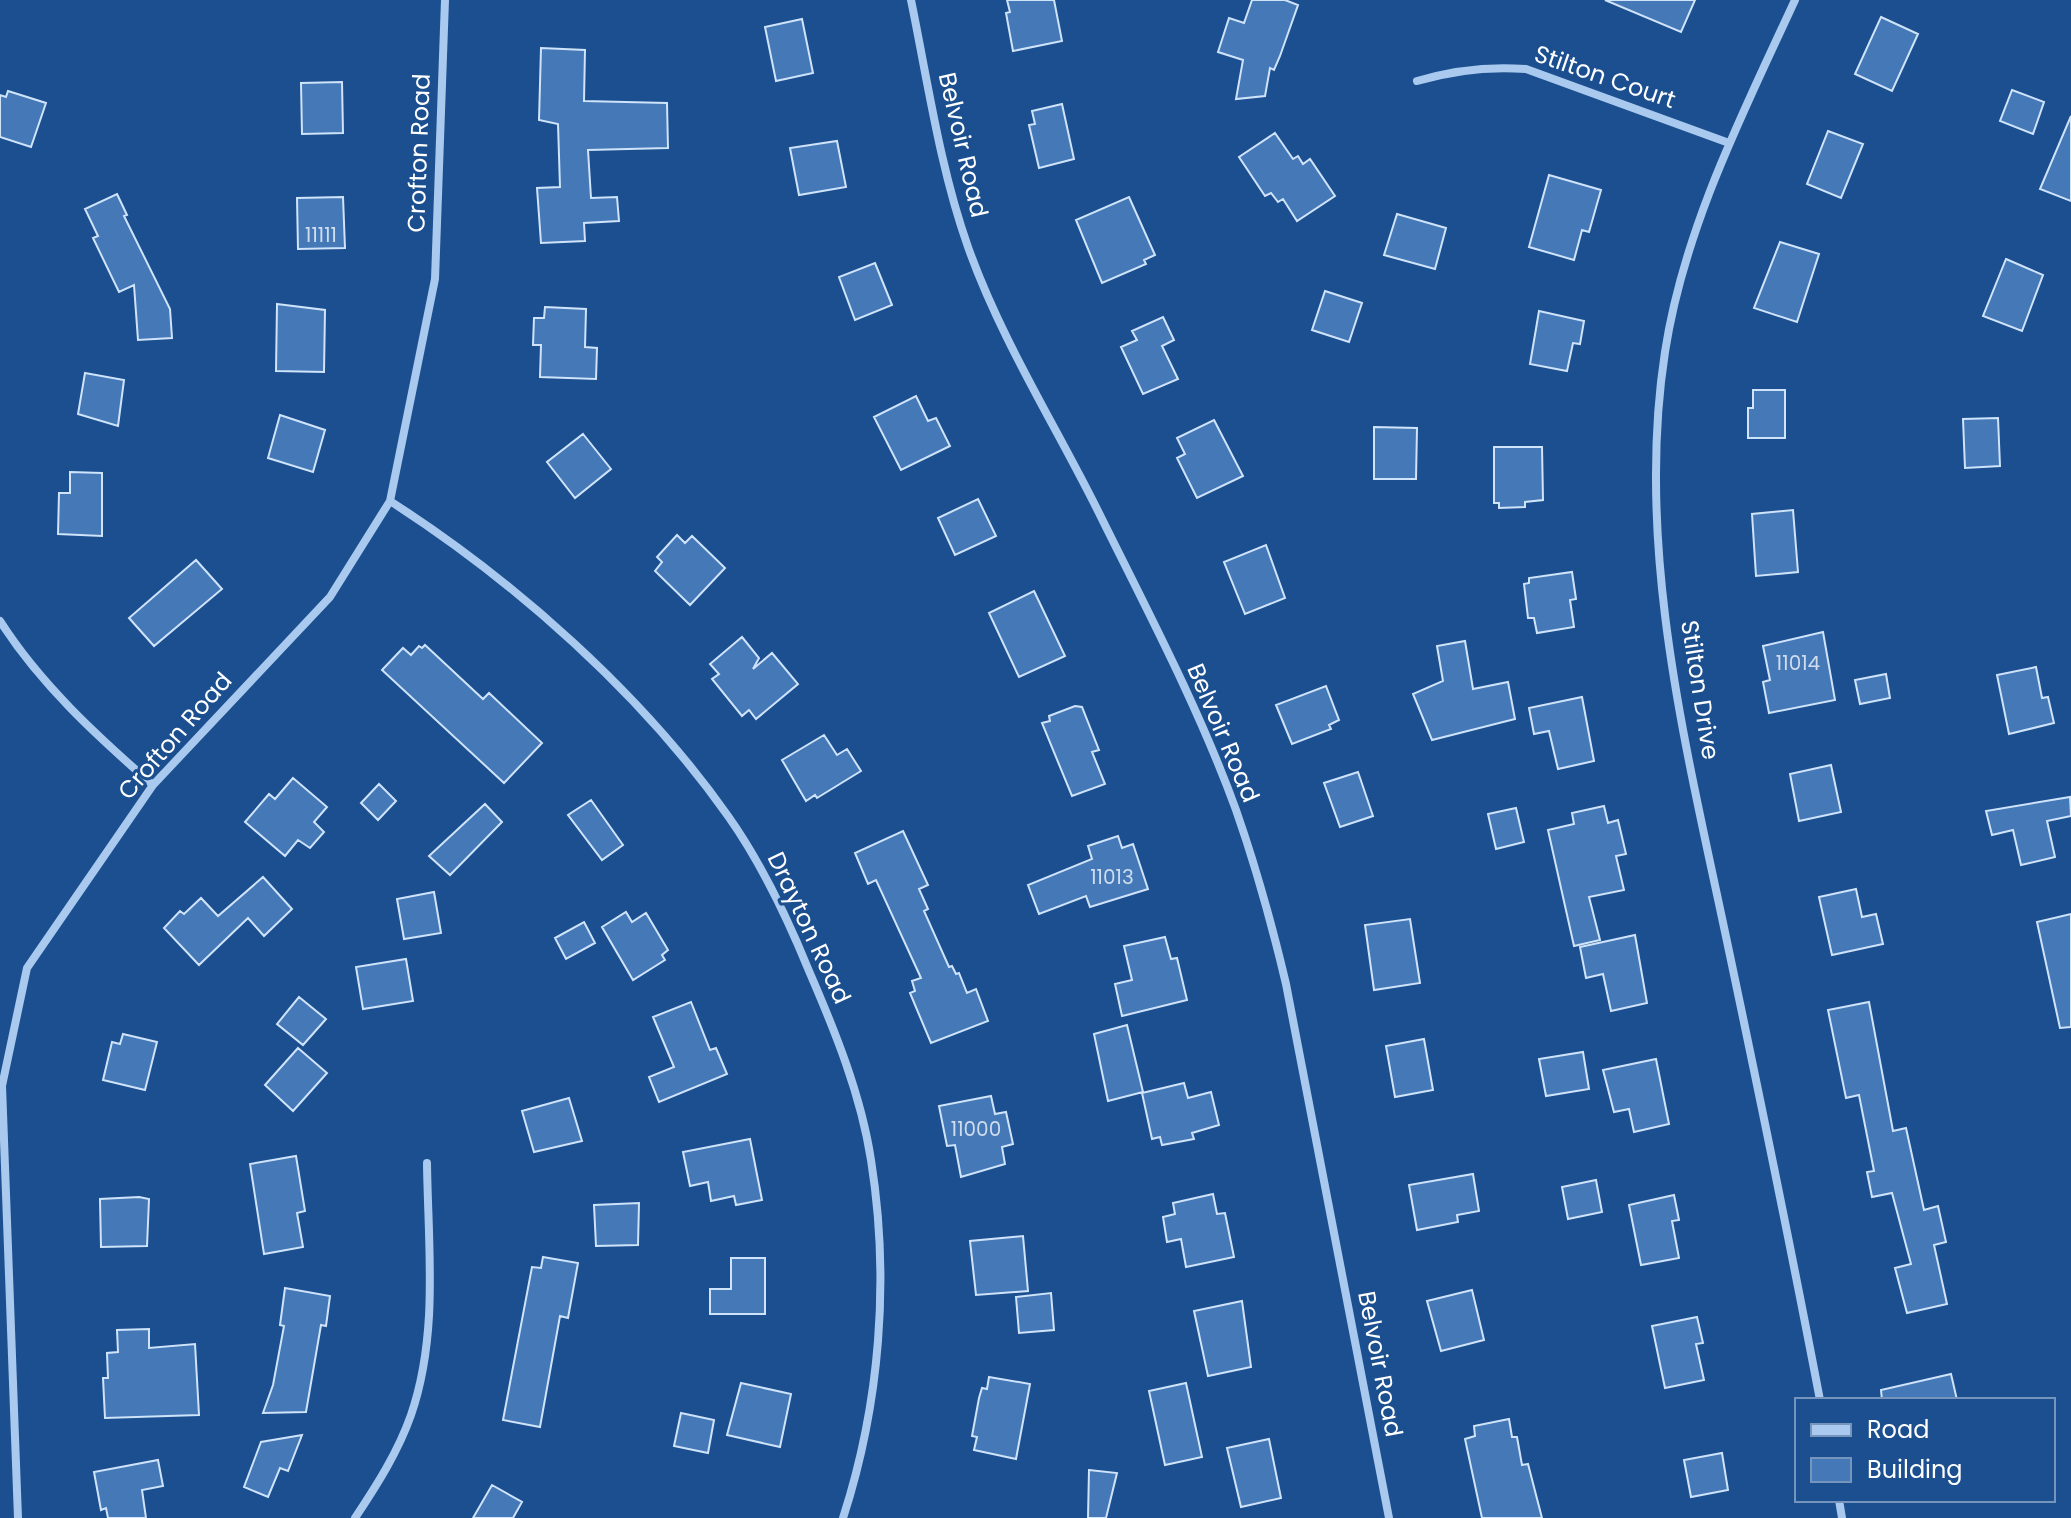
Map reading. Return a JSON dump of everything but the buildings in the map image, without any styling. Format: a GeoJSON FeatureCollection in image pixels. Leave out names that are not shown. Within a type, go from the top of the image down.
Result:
{"type":"FeatureCollection","features":[{"type":"Feature","properties":{"kind":"street","name":"Crofton Road"},"geometry":{"type":"LineString","coordinates":[[18,1518],[2,1086],[27,968],[153,785],[330,597],[390,501],[435,279],[445,0]]}},
{"type":"Feature","properties":{"kind":"street","name":"Belvoir Road"},"geometry":{"type":"LineString","coordinates":[[911,0],[948,184],[969,249],[997,313],[1099,513],[1206,735],[1236,810],[1267,905],[1286,984],[1389,1518]]}},
{"type":"Feature","properties":{"kind":"street","name":"Stilton Drive"},"geometry":{"type":"LineString","coordinates":[[1795,0],[1729,143],[1684,269],[1665,348],[1656,420],[1655,492],[1679,705],[1820,1398]]}},
{"type":"Feature","properties":{"kind":"street","name":"Stilton Court"},"geometry":{"type":"LineString","coordinates":[[1417,81],[1455,70],[1494,66],[1526,69],[1729,143]]}},
{"type":"Feature","properties":{"kind":"street","name":"Drayton Road"},"geometry":{"type":"LineString","coordinates":[[390,501],[451,540],[592,661],[686,761],[729,817],[767,878],[797,942],[835,1031],[860,1110],[871,1158],[879,1231],[881,1304],[875,1377],[862,1448],[843,1518]]}},
{"type":"Feature","properties":{"kind":"street"},"geometry":{"type":"LineString","coordinates":[[0,621],[17,648],[55,693],[153,785]]}},
{"type":"Feature","properties":{"kind":"street"},"geometry":{"type":"LineString","coordinates":[[355,1518],[387,1470],[411,1415],[424,1366],[430,1316],[427,1163]]}}]}
